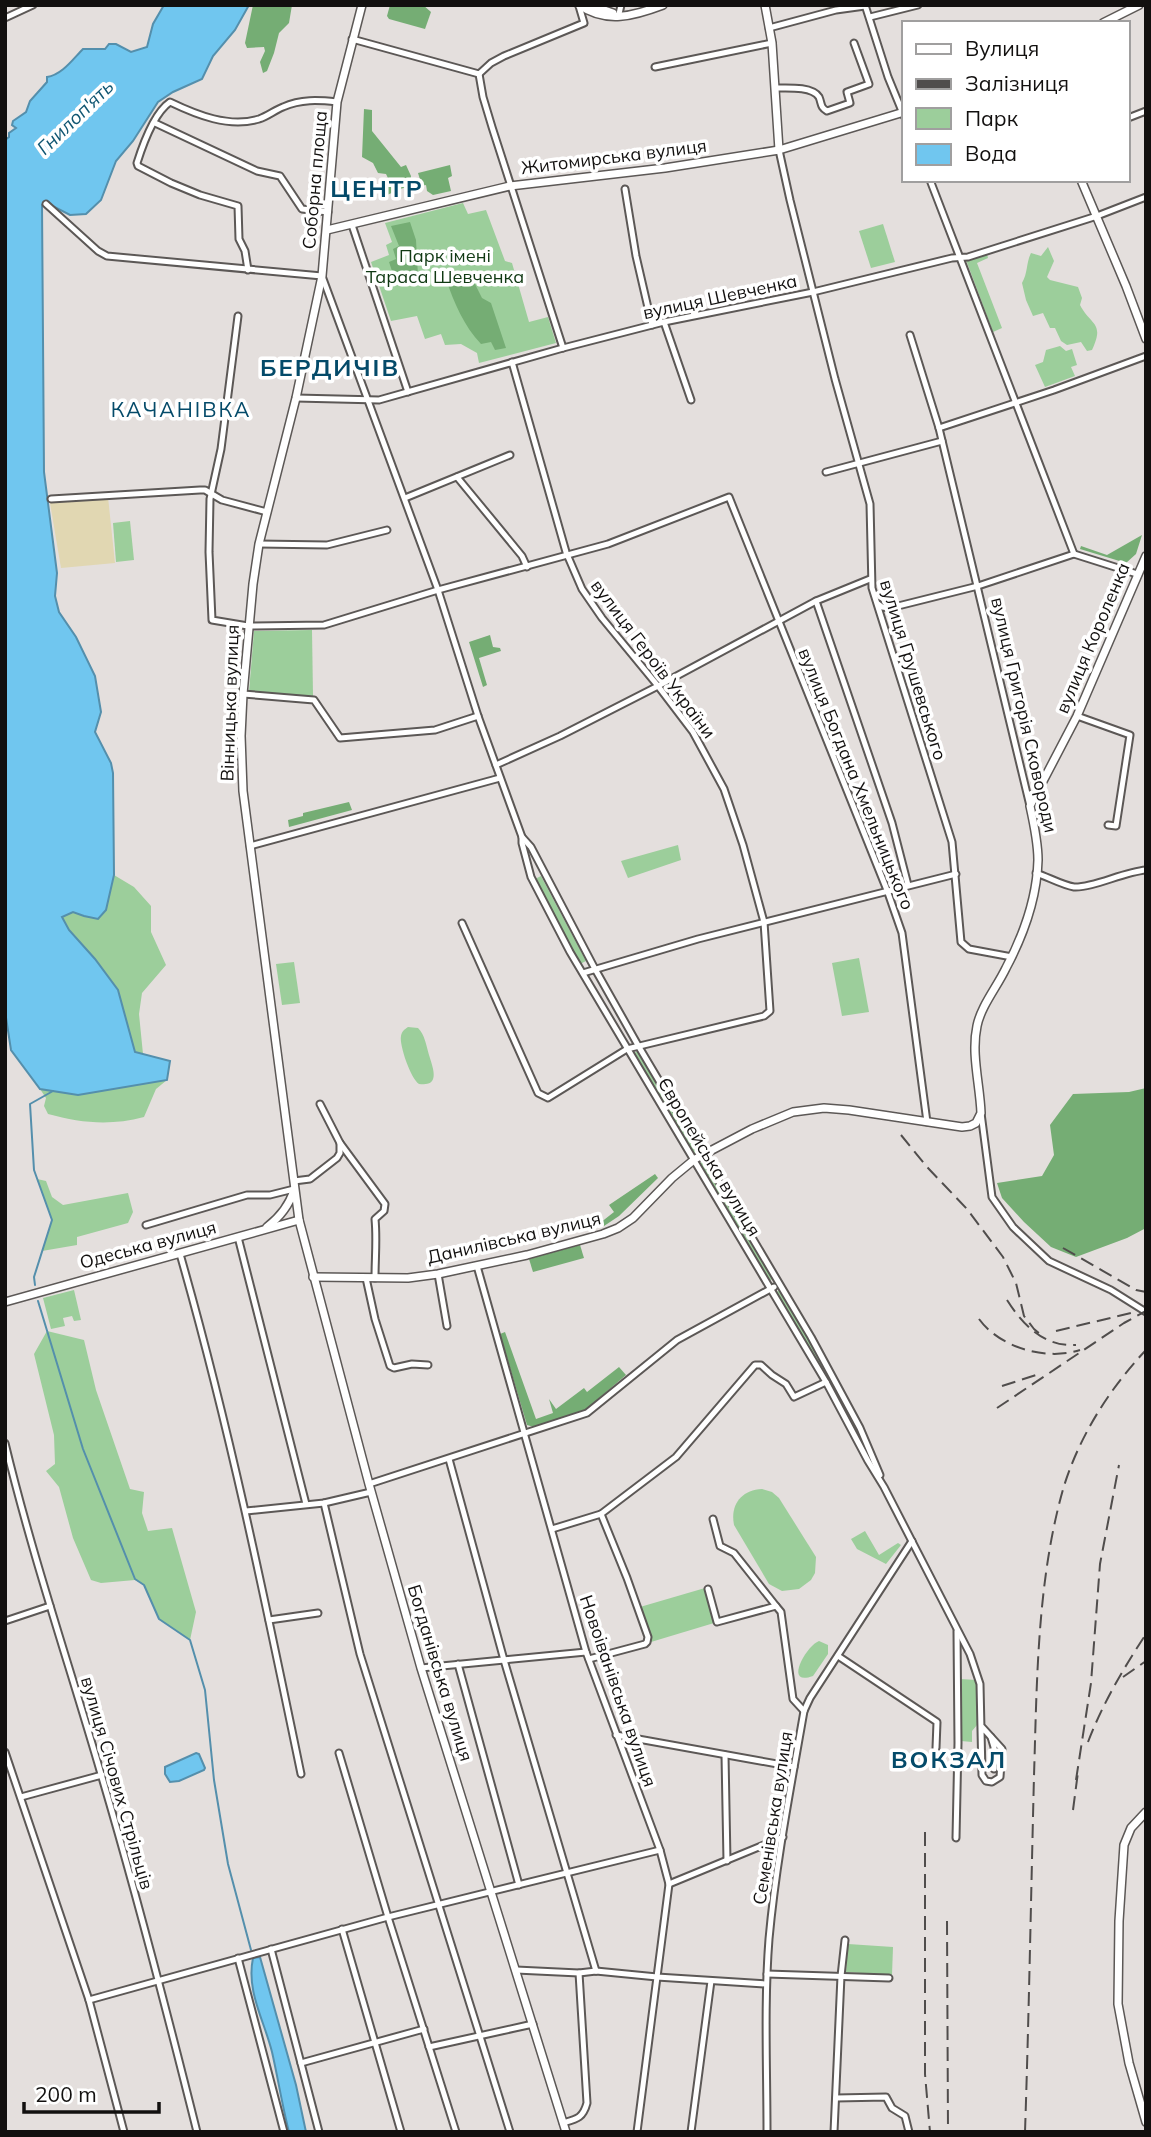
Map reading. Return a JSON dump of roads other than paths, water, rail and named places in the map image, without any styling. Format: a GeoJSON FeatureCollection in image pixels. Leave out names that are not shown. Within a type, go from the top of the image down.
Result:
{"type":"FeatureCollection","features":[{"type":"Feature","properties":{"kind":"main road","name":"Соборна площа"},"geometry":{"type":"LineString","coordinates":[[322,276],[337,102],[362,5]]}},
{"type":"Feature","properties":{"kind":"main road"},"geometry":{"type":"LineString","coordinates":[[579,5],[612,17],[663,5]]}},
{"type":"Feature","properties":{"kind":"main road"},"geometry":{"type":"LineString","coordinates":[[590,5],[624,15]]}},
{"type":"Feature","properties":{"kind":"main road"},"geometry":{"type":"LineString","coordinates":[[765,5],[772,43],[779,150]]}},
{"type":"Feature","properties":{"kind":"main road"},"geometry":{"type":"LineString","coordinates":[[1107,21],[1139,5]]}},
{"type":"Feature","properties":{"kind":"main road","name":"Житомирська вулиця"},"geometry":{"type":"LineString","coordinates":[[327,230],[510,186],[665,168],[779,150],[902,114]]}},
{"type":"Feature","properties":{"kind":"main road"},"geometry":{"type":"LineString","coordinates":[[1082,182],[1146,339]]}},
{"type":"Feature","properties":{"kind":"main road","name":"Вінницька вулиця"},"geometry":{"type":"LineString","coordinates":[[299,1216],[242,778],[243,694],[248,626],[260,544],[296,398],[322,276]]}},
{"type":"Feature","properties":{"kind":"main road","name":"вулиця Короленка"},"geometry":{"type":"LineString","coordinates":[[1030,806],[1077,716],[1146,556]]}},
{"type":"Feature","properties":{"kind":"main road","name":"вулиця Григорія Сковороди"},"geometry":{"type":"LineString","coordinates":[[981,1113],[977,1025],[1012,957],[1025,923],[1038,860],[1030,806]]}},
{"type":"Feature","properties":{"kind":"main road","name":"Данилівська вулиця"},"geometry":{"type":"LineString","coordinates":[[313,1278],[408,1278],[438,1274],[527,1255],[603,1234],[633,1218],[672,1178],[704,1154],[793,1112],[849,1110],[962,1127]]}},
{"type":"Feature","properties":{"kind":"main road"},"geometry":{"type":"LineString","coordinates":[[962,1127],[976,1123],[981,1113]]}},
{"type":"Feature","properties":{"kind":"main road"},"geometry":{"type":"LineString","coordinates":[[264,1230],[288,1206],[294,1185]]}},
{"type":"Feature","properties":{"kind":"main road"},"geometry":{"type":"LineString","coordinates":[[281,1214],[294,1208],[299,1216]]}},
{"type":"Feature","properties":{"kind":"main road","name":"Одеська вулиця"},"geometry":{"type":"LineString","coordinates":[[5,1302],[264,1230],[299,1216]]}},
{"type":"Feature","properties":{"kind":"main road","name":"Богданівська вулиця"},"geometry":{"type":"LineString","coordinates":[[299,1216],[313,1278],[421,1668],[566,2132]]}},
{"type":"Feature","properties":{"kind":"main road"},"geometry":{"type":"LineString","coordinates":[[286,1223],[303,1233]]}},
{"type":"Feature","properties":{"kind":"main road"},"geometry":{"type":"LineString","coordinates":[[1146,1812],[1131,1828],[1124,1845],[1117,1976],[1121,2031],[1143,2103],[1146,2122]]}},
{"type":"Feature","properties":{"kind":"street"},"geometry":{"type":"LineString","coordinates":[[8,15],[33,5]]}},
{"type":"Feature","properties":{"kind":"street"},"geometry":{"type":"LineString","coordinates":[[479,74],[504,56],[584,23],[579,5]]}},
{"type":"Feature","properties":{"kind":"street"},"geometry":{"type":"LineString","coordinates":[[621,5],[624,15]]}},
{"type":"Feature","properties":{"kind":"street"},"geometry":{"type":"LineString","coordinates":[[870,17],[918,5]]}},
{"type":"Feature","properties":{"kind":"street"},"geometry":{"type":"LineString","coordinates":[[769,28],[836,10],[865,6],[888,77],[902,108]]}},
{"type":"Feature","properties":{"kind":"street"},"geometry":{"type":"LineString","coordinates":[[352,39],[479,74]]}},
{"type":"Feature","properties":{"kind":"street"},"geometry":{"type":"LineString","coordinates":[[655,66],[772,43]]}},
{"type":"Feature","properties":{"kind":"street"},"geometry":{"type":"LineString","coordinates":[[775,88],[812,91],[818,95],[822,108],[827,111],[850,103],[847,92],[869,84],[854,43]]}},
{"type":"Feature","properties":{"kind":"street"},"geometry":{"type":"LineString","coordinates":[[479,74],[510,186],[563,348]]}},
{"type":"Feature","properties":{"kind":"street"},"geometry":{"type":"LineString","coordinates":[[248,270],[245,251],[239,239],[238,206],[200,195],[138,166],[146,135],[163,106],[170,102],[213,118],[240,122],[260,119],[284,106],[309,99],[337,102]]}},
{"type":"Feature","properties":{"kind":"street"},"geometry":{"type":"LineString","coordinates":[[155,123],[257,171],[280,176],[302,209],[328,212]]}},
{"type":"Feature","properties":{"kind":"street","name":"вулиця Грушевського"},"geometry":{"type":"LineString","coordinates":[[779,150],[813,292],[870,504],[870,579],[951,842],[961,942],[969,949],[1012,957]]}},
{"type":"Feature","properties":{"kind":"street"},"geometry":{"type":"LineString","coordinates":[[931,182],[1074,554]]}},
{"type":"Feature","properties":{"kind":"street"},"geometry":{"type":"LineString","coordinates":[[625,189],[636,256],[652,325]]}},
{"type":"Feature","properties":{"kind":"street","name":"вулиця Шевченка"},"geometry":{"type":"LineString","coordinates":[[296,398],[379,400],[664,322],[813,292],[989,251],[1146,197]]}},
{"type":"Feature","properties":{"kind":"street"},"geometry":{"type":"LineString","coordinates":[[46,204],[107,256],[322,276]]}},
{"type":"Feature","properties":{"kind":"street"},"geometry":{"type":"LineString","coordinates":[[352,225],[408,392]]}},
{"type":"Feature","properties":{"kind":"street","name":"Європейська вулиця"},"geometry":{"type":"LineString","coordinates":[[322,276],[438,590],[478,716],[522,837],[531,877],[626,1049],[826,1382],[957,1628],[978,1676],[982,1768]]}},
{"type":"Feature","properties":{"kind":"street"},"geometry":{"type":"LineString","coordinates":[[238,316],[211,495],[209,552],[212,620],[248,626],[324,625],[438,590],[567,556]]}},
{"type":"Feature","properties":{"kind":"street"},"geometry":{"type":"LineString","coordinates":[[664,322],[691,400]]}},
{"type":"Feature","properties":{"kind":"street","name":"вулиця Григорія Сковороди"},"geometry":{"type":"LineString","coordinates":[[910,335],[939,428],[1030,806]]}},
{"type":"Feature","properties":{"kind":"street"},"geometry":{"type":"LineString","coordinates":[[939,428],[1146,356]]}},
{"type":"Feature","properties":{"kind":"street","name":"вулиця Героїв України"},"geometry":{"type":"LineString","coordinates":[[512,362],[567,556],[582,589],[601,618],[658,686],[692,733],[724,789],[764,922],[768,1013],[639,1047]]}},
{"type":"Feature","properties":{"kind":"street"},"geometry":{"type":"LineString","coordinates":[[826,472],[942,441]]}},
{"type":"Feature","properties":{"kind":"street"},"geometry":{"type":"LineString","coordinates":[[405,498],[510,455]]}},
{"type":"Feature","properties":{"kind":"street"},"geometry":{"type":"LineString","coordinates":[[457,477],[522,556],[527,567]]}},
{"type":"Feature","properties":{"kind":"street"},"geometry":{"type":"LineString","coordinates":[[51,499],[205,490],[222,500],[267,512]]}},
{"type":"Feature","properties":{"kind":"street","name":"вулиця Богдана Хмельницького"},"geometry":{"type":"LineString","coordinates":[[567,556],[608,544],[729,498],[902,933],[927,1122]]}},
{"type":"Feature","properties":{"kind":"street"},"geometry":{"type":"LineString","coordinates":[[260,544],[327,545],[387,530]]}},
{"type":"Feature","properties":{"kind":"street"},"geometry":{"type":"LineString","coordinates":[[878,604],[890,608],[978,586],[1074,554],[1138,574]]}},
{"type":"Feature","properties":{"kind":"street"},"geometry":{"type":"LineString","coordinates":[[496,765],[658,686],[816,601],[870,579]]}},
{"type":"Feature","properties":{"kind":"street"},"geometry":{"type":"LineString","coordinates":[[816,601],[892,824],[908,885]]}},
{"type":"Feature","properties":{"kind":"street"},"geometry":{"type":"LineString","coordinates":[[243,694],[314,700],[340,738],[435,730],[478,716]]}},
{"type":"Feature","properties":{"kind":"street"},"geometry":{"type":"LineString","coordinates":[[1077,716],[1130,735],[1116,827],[1108,825]]}},
{"type":"Feature","properties":{"kind":"street"},"geometry":{"type":"LineString","coordinates":[[250,846],[500,778]]}},
{"type":"Feature","properties":{"kind":"street","name":"Європейська вулиця"},"geometry":{"type":"LineString","coordinates":[[522,837],[531,847],[595,970],[639,1047],[811,1337],[860,1428],[875,1459],[884,1487]]}},
{"type":"Feature","properties":{"kind":"street"},"geometry":{"type":"LineString","coordinates":[[1036,873],[1073,887],[1088,886],[1146,870]]}},
{"type":"Feature","properties":{"kind":"street"},"geometry":{"type":"LineString","coordinates":[[583,973],[698,939],[956,874]]}},
{"type":"Feature","properties":{"kind":"street"},"geometry":{"type":"LineString","coordinates":[[463,923],[538,1093],[543,1097],[548,1098],[626,1049],[639,1047]]}},
{"type":"Feature","properties":{"kind":"street"},"geometry":{"type":"LineString","coordinates":[[320,1104],[340,1143],[385,1204],[384,1211],[375,1219],[375,1278]]}},
{"type":"Feature","properties":{"kind":"street","name":"вулиця Григорія Сковороди"},"geometry":{"type":"LineString","coordinates":[[981,1113],[992,1197],[1013,1227],[1049,1261],[1111,1290],[1146,1312]]}},
{"type":"Feature","properties":{"kind":"street"},"geometry":{"type":"LineString","coordinates":[[962,1127],[977,1130],[984,1141]]}},
{"type":"Feature","properties":{"kind":"street"},"geometry":{"type":"LineString","coordinates":[[146,1224],[247,1195],[270,1195],[310,1179],[337,1158],[340,1143]]}},
{"type":"Feature","properties":{"kind":"street"},"geometry":{"type":"LineString","coordinates":[[238,1237],[306,1504]]}},
{"type":"Feature","properties":{"kind":"street"},"geometry":{"type":"LineString","coordinates":[[180,1254],[246,1511],[301,1774]]}},
{"type":"Feature","properties":{"kind":"street","name":"Новоіванівська вулиця"},"geometry":{"type":"LineString","coordinates":[[477,1266],[588,1656],[660,1850],[669,1884],[638,2132]]}},
{"type":"Feature","properties":{"kind":"street"},"geometry":{"type":"LineString","coordinates":[[438,1274],[447,1326]]}},
{"type":"Feature","properties":{"kind":"street"},"geometry":{"type":"LineString","coordinates":[[366,1278],[375,1319],[390,1366],[428,1366]]}},
{"type":"Feature","properties":{"kind":"street"},"geometry":{"type":"LineString","coordinates":[[246,1511],[324,1503],[587,1413],[677,1340],[780,1284]]}},
{"type":"Feature","properties":{"kind":"street"},"geometry":{"type":"LineString","coordinates":[[552,1529],[601,1514],[676,1457],[755,1365],[761,1365],[786,1384],[794,1397],[826,1382]]}},
{"type":"Feature","properties":{"kind":"street","name":"вулиця Січових Стрільців"},"geometry":{"type":"LineString","coordinates":[[5,1443],[159,1979],[197,2132]]}},
{"type":"Feature","properties":{"kind":"street"},"geometry":{"type":"LineString","coordinates":[[449,1460],[504,1660],[596,1971]]}},
{"type":"Feature","properties":{"kind":"street"},"geometry":{"type":"LineString","coordinates":[[324,1503],[360,1654],[510,2132]]}},
{"type":"Feature","properties":{"kind":"street"},"geometry":{"type":"LineString","coordinates":[[421,1668],[588,1656],[648,1642],[627,1578],[601,1514]]}},
{"type":"Feature","properties":{"kind":"street"},"geometry":{"type":"LineString","coordinates":[[713,1519],[720,1546],[734,1553],[780,1612],[793,1699],[804,1711]]}},
{"type":"Feature","properties":{"kind":"street","name":"Семенівська вулиця"},"geometry":{"type":"LineString","coordinates":[[767,2132],[766,1984],[774,1895],[804,1711],[912,1541]]}},
{"type":"Feature","properties":{"kind":"street"},"geometry":{"type":"LineString","coordinates":[[708,1589],[717,1622],[776,1606]]}},
{"type":"Feature","properties":{"kind":"street"},"geometry":{"type":"LineString","coordinates":[[5,1620],[50,1606]]}},
{"type":"Feature","properties":{"kind":"street"},"geometry":{"type":"LineString","coordinates":[[269,1620],[318,1613]]}},
{"type":"Feature","properties":{"kind":"street"},"geometry":{"type":"LineString","coordinates":[[956,1838],[957,1628]]}},
{"type":"Feature","properties":{"kind":"street"},"geometry":{"type":"LineString","coordinates":[[838,1656],[937,1722],[936,1748]]}},
{"type":"Feature","properties":{"kind":"street"},"geometry":{"type":"LineString","coordinates":[[458,1664],[519,1885]]}},
{"type":"Feature","properties":{"kind":"street"},"geometry":{"type":"LineString","coordinates":[[982,1727],[1002,1747],[1001,1769],[1000,1777],[992,1782],[984,1778],[982,1768],[1001,1769]]}},
{"type":"Feature","properties":{"kind":"street"},"geometry":{"type":"LineString","coordinates":[[616,1735],[794,1766]]}},
{"type":"Feature","properties":{"kind":"street"},"geometry":{"type":"LineString","coordinates":[[990,1735],[994,1745],[994,1769]]}},
{"type":"Feature","properties":{"kind":"street"},"geometry":{"type":"LineString","coordinates":[[5,1752],[89,2000],[124,2132]]}},
{"type":"Feature","properties":{"kind":"street"},"geometry":{"type":"LineString","coordinates":[[339,1753],[456,2132]]}},
{"type":"Feature","properties":{"kind":"street"},"geometry":{"type":"LineString","coordinates":[[726,1755],[727,1861]]}},
{"type":"Feature","properties":{"kind":"street"},"geometry":{"type":"LineString","coordinates":[[21,1797],[102,1775]]}},
{"type":"Feature","properties":{"kind":"street"},"geometry":{"type":"LineString","coordinates":[[669,1884],[783,1837]]}},
{"type":"Feature","properties":{"kind":"street"},"geometry":{"type":"LineString","coordinates":[[89,2000],[342,1929],[660,1850]]}},
{"type":"Feature","properties":{"kind":"street"},"geometry":{"type":"LineString","coordinates":[[342,1929],[401,2132]]}},
{"type":"Feature","properties":{"kind":"street"},"geometry":{"type":"LineString","coordinates":[[834,2132],[845,1940]]}},
{"type":"Feature","properties":{"kind":"street"},"geometry":{"type":"LineString","coordinates":[[271,1949],[319,2132]]}},
{"type":"Feature","properties":{"kind":"street"},"geometry":{"type":"LineString","coordinates":[[238,1958],[284,2132]]}},
{"type":"Feature","properties":{"kind":"street"},"geometry":{"type":"LineString","coordinates":[[516,1970],[579,1973],[596,1971],[657,1978],[766,1984]]}},
{"type":"Feature","properties":{"kind":"street"},"geometry":{"type":"LineString","coordinates":[[563,2123],[580,2118],[587,2103],[579,1973]]}},
{"type":"Feature","properties":{"kind":"street"},"geometry":{"type":"LineString","coordinates":[[767,1974],[889,1978]]}},
{"type":"Feature","properties":{"kind":"street"},"geometry":{"type":"LineString","coordinates":[[691,2132],[711,1981]]}},
{"type":"Feature","properties":{"kind":"street"},"geometry":{"type":"LineString","coordinates":[[429,2047],[533,2024]]}},
{"type":"Feature","properties":{"kind":"street"},"geometry":{"type":"LineString","coordinates":[[301,2063],[424,2029]]}},
{"type":"Feature","properties":{"kind":"street"},"geometry":{"type":"LineString","coordinates":[[836,2098],[886,2097],[892,2108],[905,2116],[909,2132]]}},
{"type":"Feature","properties":{"kind":"water","name":"Гнилоп'ять"},"geometry":{"type":"Polygon","coordinates":[[[164,5],[249,5],[235,30],[213,56],[202,79],[158,102],[133,141],[116,161],[101,200],[86,214],[70,215],[45,202],[42,205],[44,472],[57,573],[55,596],[59,612],[76,637],[95,676],[101,712],[95,732],[111,763],[113,773],[114,875],[106,910],[98,919],[73,912],[62,917],[69,930],[118,990],[135,1052],[170,1061],[167,1080],[78,1095],[40,1089],[11,1050],[5,1011],[5,140],[16,128],[12,125],[13,121],[26,112],[30,101],[47,82],[47,77],[62,70],[83,49],[105,49],[109,44],[116,44],[131,52],[147,47],[153,24],[164,5]]]}},
{"type":"Feature","properties":{"kind":"water"},"geometry":{"type":"Polygon","coordinates":[[[199,1754],[204,1770],[170,1782],[165,1774],[165,1767],[199,1754]]]}},
{"type":"Feature","properties":{"kind":"water"},"geometry":{"type":"Polygon","coordinates":[[[260,1957],[296,2085],[306,2132],[289,2132],[272,2052],[252,1982],[253,1958],[260,1957]]]}},
{"type":"Feature","properties":{"kind":"waterway"},"geometry":{"type":"LineString","coordinates":[[35,1285],[34,1277],[52,1220],[34,1170],[30,1104],[53,1091]]}},
{"type":"Feature","properties":{"kind":"waterway"},"geometry":{"type":"LineString","coordinates":[[38,1301],[83,1449],[135,1579],[144,1585],[159,1619],[190,1640],[205,1690],[214,1780],[228,1864],[251,1950]]}},
{"type":"Feature","properties":{"kind":"railway"},"geometry":{"type":"LineString","coordinates":[[901,1135],[967,1209],[1003,1257],[1016,1283],[1024,1316],[1041,1335]]}},
{"type":"Feature","properties":{"kind":"railway"},"geometry":{"type":"LineString","coordinates":[[1063,1248],[1136,1290],[1146,1292]]}},
{"type":"Feature","properties":{"kind":"railway"},"geometry":{"type":"LineString","coordinates":[[1007,1300],[1027,1326],[1036,1333],[1054,1342],[1076,1345]]}},
{"type":"Feature","properties":{"kind":"railway"},"geometry":{"type":"LineString","coordinates":[[997,1408],[1146,1311]]}},
{"type":"Feature","properties":{"kind":"railway"},"geometry":{"type":"LineString","coordinates":[[1056,1331],[1135,1312]]}},
{"type":"Feature","properties":{"kind":"railway"},"geometry":{"type":"LineString","coordinates":[[979,1319],[999,1338],[1025,1350],[1053,1354],[1080,1350]]}},
{"type":"Feature","properties":{"kind":"railway"},"geometry":{"type":"LineString","coordinates":[[1025,2132],[1036,1703],[1048,1557],[1064,1486],[1078,1449],[1108,1396],[1146,1350]]}},
{"type":"Feature","properties":{"kind":"railway"},"geometry":{"type":"LineString","coordinates":[[1002,1386],[1039,1374]]}},
{"type":"Feature","properties":{"kind":"railway"},"geometry":{"type":"LineString","coordinates":[[1076,1780],[1091,1683],[1100,1564],[1119,1465]]}},
{"type":"Feature","properties":{"kind":"railway"},"geometry":{"type":"LineString","coordinates":[[1088,1742],[1114,1686],[1146,1634]]}},
{"type":"Feature","properties":{"kind":"railway"},"geometry":{"type":"LineString","coordinates":[[1123,1677],[1146,1661]]}},
{"type":"Feature","properties":{"kind":"railway"},"geometry":{"type":"LineString","coordinates":[[1073,1810],[1078,1772]]}},
{"type":"Feature","properties":{"kind":"railway"},"geometry":{"type":"LineString","coordinates":[[925,1832],[925,2074],[930,2132]]}},
{"type":"Feature","properties":{"kind":"railway"},"geometry":{"type":"LineString","coordinates":[[947,1921],[948,2132]]}},
{"type":"Feature","properties":{"kind":"district","name":"ЦЕНТР"},"geometry":{"type":"Point","coordinates":[377,189]}},
{"type":"Feature","properties":{"kind":"district","name":"БЕРДИЧІВ"},"geometry":{"type":"Point","coordinates":[330,368]}},
{"type":"Feature","properties":{"kind":"district","name":"КАЧАНІВКА"},"geometry":{"type":"Point","coordinates":[181,410]}},
{"type":"Feature","properties":{"kind":"district","name":"ВОКЗАЛ"},"geometry":{"type":"Point","coordinates":[949,1760]}},
{"type":"Feature","properties":{"kind":"park label","name":"Парк імені Тараса Шевченка"},"geometry":{"type":"Point","coordinates":[445,266]}}]}
